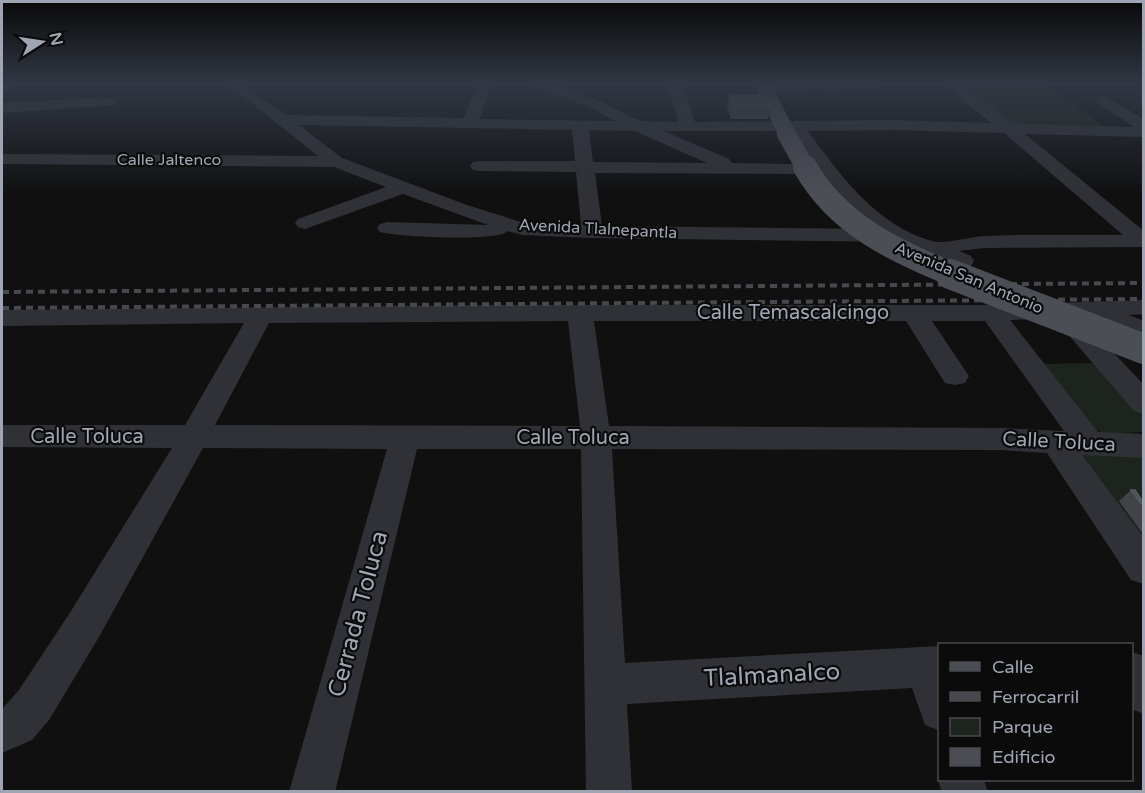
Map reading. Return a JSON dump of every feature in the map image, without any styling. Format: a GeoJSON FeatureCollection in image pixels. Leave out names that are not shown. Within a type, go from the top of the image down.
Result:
{"type":"FeatureCollection","features":[{"type":"Feature","properties":{"kind":"main road","name":"Avenida San Antonio"},"geometry":{"type":"LineString","coordinates":[[784,121],[817,188],[836,209],[856,225],[933,266],[1143,349]]}},
{"type":"Feature","properties":{"kind":"street","name":"Avenida Tlalnepantla"},"geometry":{"type":"LineString","coordinates":[[285,121],[336,162],[460,209],[522,229],[859,237],[903,236]]}},
{"type":"Feature","properties":{"kind":"street"},"geometry":{"type":"LineString","coordinates":[[378,121],[788,128],[893,125],[1143,132]]}},
{"type":"Feature","properties":{"kind":"street"},"geometry":{"type":"LineString","coordinates":[[627,121],[737,168]]}},
{"type":"Feature","properties":{"kind":"street"},"geometry":{"type":"LineString","coordinates":[[686,121],[688,127]]}},
{"type":"Feature","properties":{"kind":"street"},"geometry":{"type":"LineString","coordinates":[[889,121],[893,125]]}},
{"type":"Feature","properties":{"kind":"street"},"geometry":{"type":"LineString","coordinates":[[999,121],[1143,241]]}},
{"type":"Feature","properties":{"kind":"street"},"geometry":{"type":"LineString","coordinates":[[580,125],[592,232]]}},
{"type":"Feature","properties":{"kind":"street","name":"Avenida San Antonio"},"geometry":{"type":"LineString","coordinates":[[788,128],[867,212],[903,236],[963,261]]}},
{"type":"Feature","properties":{"kind":"street","name":"Calle Jaltenco"},"geometry":{"type":"LineString","coordinates":[[2,159],[336,162]]}},
{"type":"Feature","properties":{"kind":"street"},"geometry":{"type":"LineString","coordinates":[[479,166],[797,169]]}},
{"type":"Feature","properties":{"kind":"street"},"geometry":{"type":"LineString","coordinates":[[305,223],[405,187]]}},
{"type":"Feature","properties":{"kind":"street"},"geometry":{"type":"LineString","coordinates":[[387,228],[477,232],[522,229]]}},
{"type":"Feature","properties":{"kind":"street"},"geometry":{"type":"LineString","coordinates":[[933,248],[984,242],[1143,241]]}},
{"type":"Feature","properties":{"kind":"street","name":"Calle Temascalcingo"},"geometry":{"type":"LineString","coordinates":[[2,318],[493,312],[992,313],[1143,307]]}},
{"type":"Feature","properties":{"kind":"street"},"geometry":{"type":"LineString","coordinates":[[1093,310],[1143,330]]}},
{"type":"Feature","properties":{"kind":"street"},"geometry":{"type":"LineString","coordinates":[[1061,311],[1143,404]]}},
{"type":"Feature","properties":{"kind":"street"},"geometry":{"type":"LineString","coordinates":[[580,313],[596,438],[609,792]]}},
{"type":"Feature","properties":{"kind":"street"},"geometry":{"type":"LineString","coordinates":[[914,313],[955,376]]}},
{"type":"Feature","properties":{"kind":"street"},"geometry":{"type":"LineString","coordinates":[[992,313],[1089,442]]}},
{"type":"Feature","properties":{"kind":"street"},"geometry":{"type":"LineString","coordinates":[[2,731],[17,724],[34,705],[194,437],[261,315]]}},
{"type":"Feature","properties":{"kind":"street"},"geometry":{"type":"LineString","coordinates":[[1085,338],[1143,362]]}},
{"type":"Feature","properties":{"kind":"street","name":"Calle Toluca"},"geometry":{"type":"LineString","coordinates":[[2,436],[1000,439],[1143,446]]}},
{"type":"Feature","properties":{"kind":"street","name":"Cerrada Toluca"},"geometry":{"type":"LineString","coordinates":[[312,792],[405,437]]}},
{"type":"Feature","properties":{"kind":"street"},"geometry":{"type":"LineString","coordinates":[[1056,442],[1143,568]]}},
{"type":"Feature","properties":{"kind":"street"},"geometry":{"type":"LineString","coordinates":[[933,666],[938,703]]}},
{"type":"Feature","properties":{"kind":"street","name":"Tlalmanalco"},"geometry":{"type":"LineString","coordinates":[[604,685],[933,666]]}},
{"type":"Feature","properties":{"kind":"street"},"geometry":{"type":"LineString","coordinates":[[1133,676],[1143,693]]}},
{"type":"Feature","properties":{"kind":"green space"},"geometry":{"type":"Polygon","coordinates":[[[1000,121],[1097,121],[1106,127],[1006,126],[1000,121]]]}},
{"type":"Feature","properties":{"kind":"green space"},"geometry":{"type":"Polygon","coordinates":[[[1104,363],[1143,408],[1143,432],[1106,434],[1082,424],[1035,364],[1104,363]]]}},
{"type":"Feature","properties":{"kind":"green space"},"geometry":{"type":"Polygon","coordinates":[[[1061,442],[1143,449],[1143,565],[1061,442]]]}},
{"type":"Feature","properties":{"kind":"building"},"geometry":{"type":"Polygon","coordinates":[[[1131,490],[1135,490],[1143,506],[1131,490]]]}},
{"type":"Feature","properties":{"kind":"railway"},"geometry":{"type":"LineString","coordinates":[[2,292],[1144,283]]}},
{"type":"Feature","properties":{"kind":"railway"},"geometry":{"type":"LineString","coordinates":[[2,308],[1144,299]]}}]}
